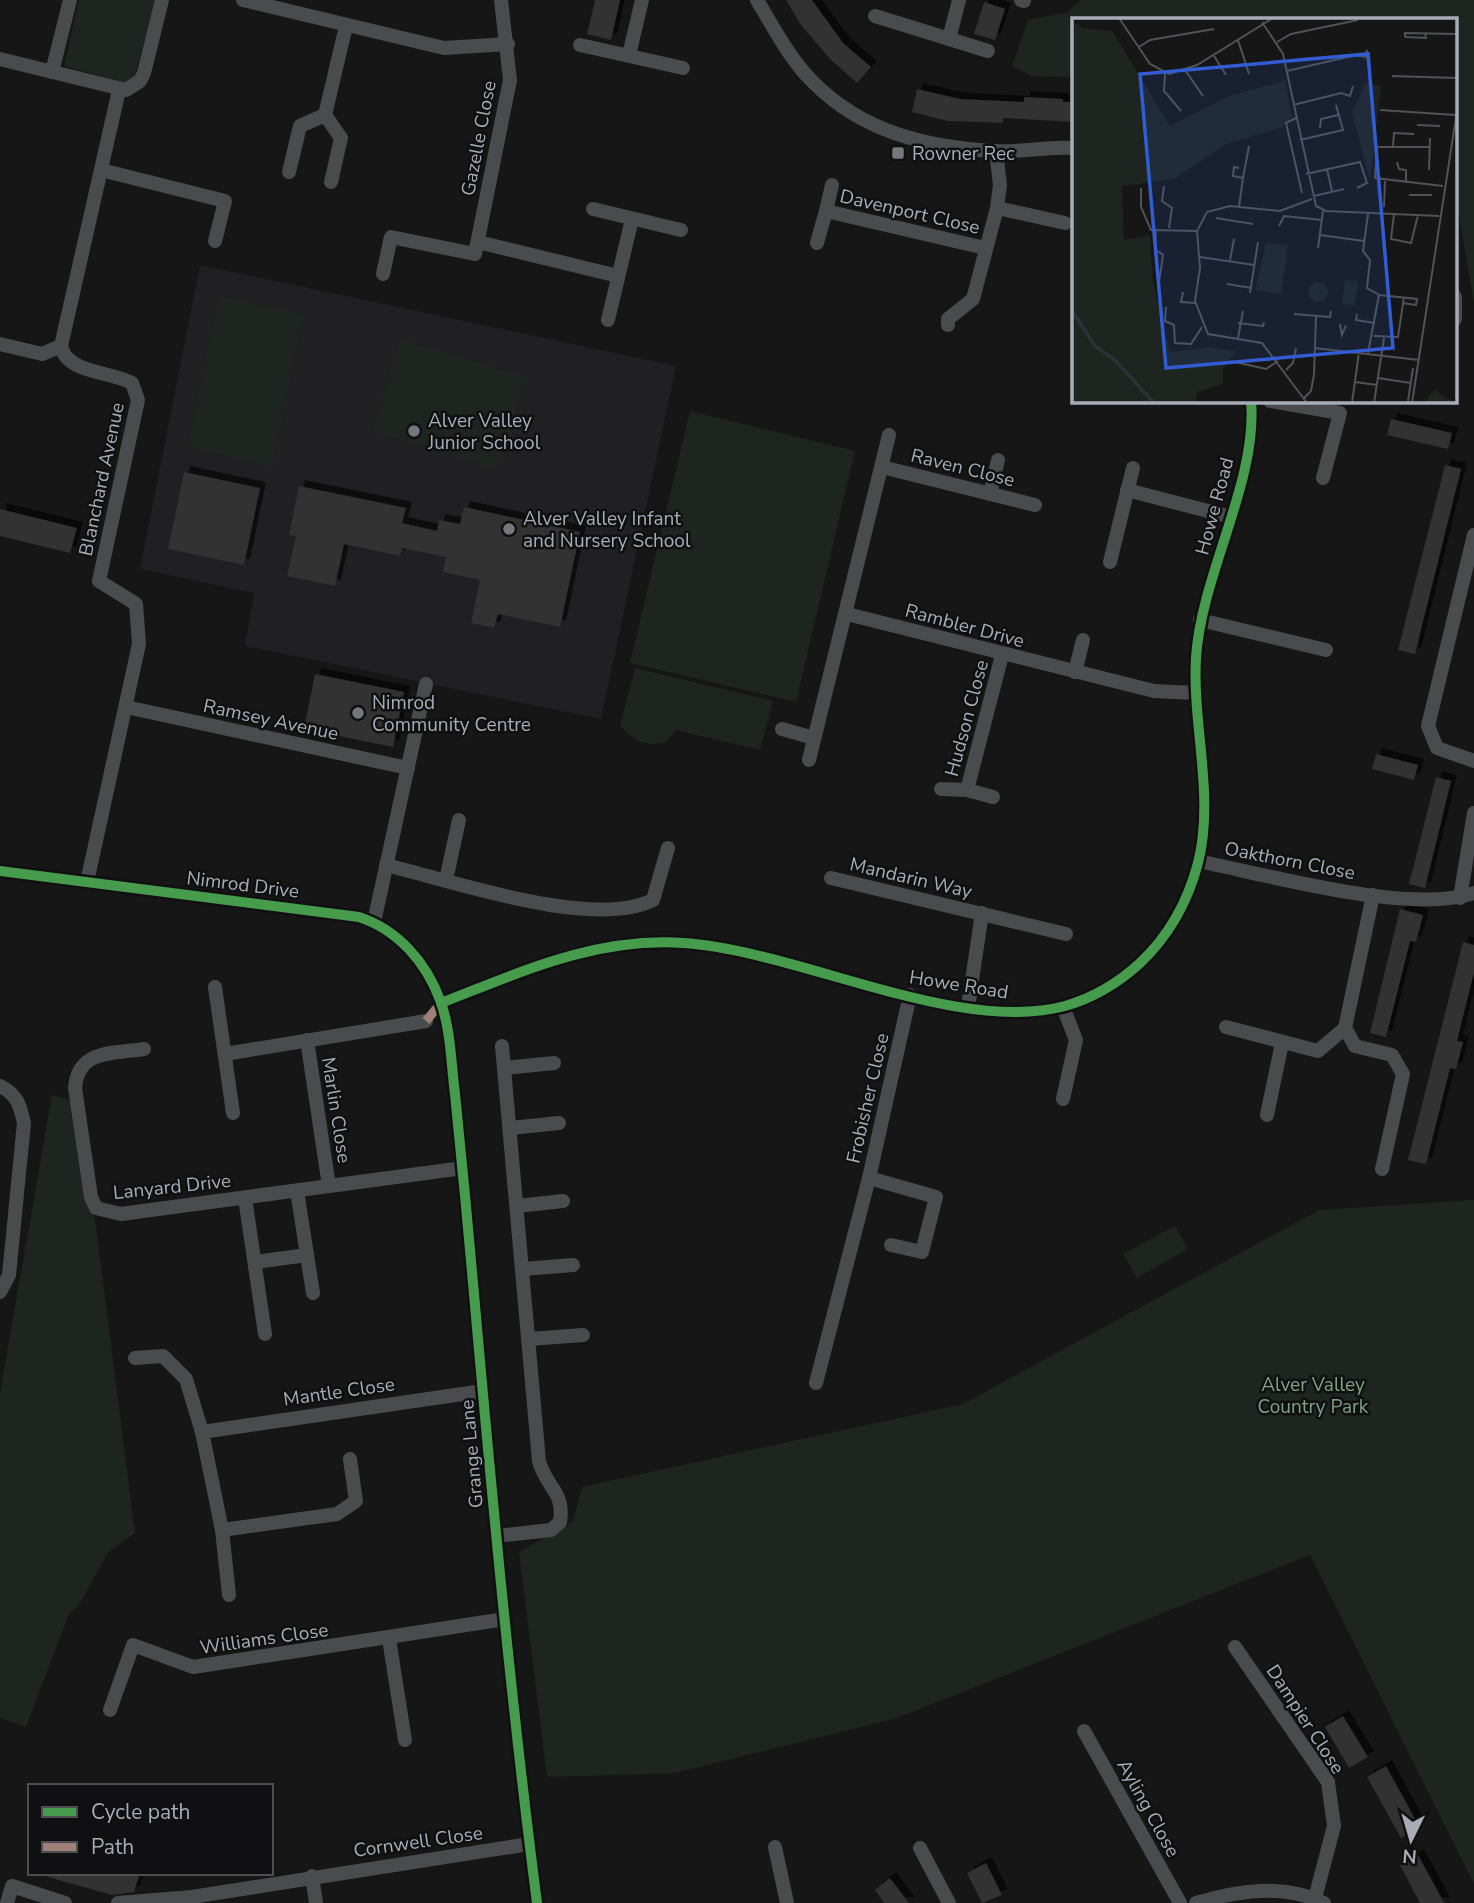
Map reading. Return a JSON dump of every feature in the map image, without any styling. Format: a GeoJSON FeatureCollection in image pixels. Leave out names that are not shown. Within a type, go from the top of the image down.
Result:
{"type":"FeatureCollection","features":[{"type":"Feature","properties":{"kind":"street"},"geometry":{"type":"LineString","coordinates":[[52,72],[70,0]]}},
{"type":"Feature","properties":{"kind":"street"},"geometry":{"type":"LineString","coordinates":[[0,59],[119,90],[134,87],[144,73],[162,0]]}},
{"type":"Feature","properties":{"kind":"street"},"geometry":{"type":"LineString","coordinates":[[243,0],[444,48],[508,44]]}},
{"type":"Feature","properties":{"kind":"street","name":"Gazelle Close"},"geometry":{"type":"LineString","coordinates":[[478,242],[510,80],[501,0]]}},
{"type":"Feature","properties":{"kind":"street"},"geometry":{"type":"LineString","coordinates":[[629,55],[642,0]]}},
{"type":"Feature","properties":{"kind":"street"},"geometry":{"type":"LineString","coordinates":[[757,0],[795,62],[813,83],[839,105],[872,125],[900,137],[936,145],[996,151],[1072,148]]}},
{"type":"Feature","properties":{"kind":"street"},"geometry":{"type":"LineString","coordinates":[[949,38],[959,0]]}},
{"type":"Feature","properties":{"kind":"street"},"geometry":{"type":"LineString","coordinates":[[875,16],[988,51]]}},
{"type":"Feature","properties":{"kind":"street"},"geometry":{"type":"LineString","coordinates":[[331,182],[341,138],[324,114],[346,26]]}},
{"type":"Feature","properties":{"kind":"street"},"geometry":{"type":"LineString","coordinates":[[580,45],[683,68]]}},
{"type":"Feature","properties":{"kind":"street"},"geometry":{"type":"LineString","coordinates":[[0,344],[42,354],[61,346],[119,90]]}},
{"type":"Feature","properties":{"kind":"street"},"geometry":{"type":"LineString","coordinates":[[289,172],[300,126],[324,114]]}},
{"type":"Feature","properties":{"kind":"street"},"geometry":{"type":"LineString","coordinates":[[948,325],[948,319],[973,299],[997,208],[1000,185],[996,151]]}},
{"type":"Feature","properties":{"kind":"street"},"geometry":{"type":"LineString","coordinates":[[101,170],[225,201],[215,241]]}},
{"type":"Feature","properties":{"kind":"street","name":"Davenport Close"},"geometry":{"type":"LineString","coordinates":[[817,243],[832,185]]}},
{"type":"Feature","properties":{"kind":"street"},"geometry":{"type":"LineString","coordinates":[[997,208],[1065,223]]}},
{"type":"Feature","properties":{"kind":"street"},"geometry":{"type":"LineString","coordinates":[[593,209],[681,230]]}},
{"type":"Feature","properties":{"kind":"street","name":"Davenport Close"},"geometry":{"type":"LineString","coordinates":[[826,211],[985,248]]}},
{"type":"Feature","properties":{"kind":"street"},"geometry":{"type":"LineString","coordinates":[[608,320],[632,219]]}},
{"type":"Feature","properties":{"kind":"street"},"geometry":{"type":"LineString","coordinates":[[383,274],[391,237],[475,254],[478,242],[618,276]]}},
{"type":"Feature","properties":{"kind":"street","name":"Blanchard Avenue"},"geometry":{"type":"LineString","coordinates":[[61,346],[64,356],[75,364],[121,377],[132,383],[137,390],[138,409],[99,581],[136,604],[139,644],[87,882]]}},
{"type":"Feature","properties":{"kind":"street","name":"Howe Road"},"geometry":{"type":"LineString","coordinates":[[442,1003],[557,958],[588,950],[650,942],[727,947],[911,995],[968,1007],[1016,1011],[1063,1007],[1095,994],[1124,977],[1151,952],[1186,899],[1198,862],[1203,796],[1195,694],[1200,620],[1231,517],[1252,417],[1251,402]]}},
{"type":"Feature","properties":{"kind":"street"},"geometry":{"type":"LineString","coordinates":[[1290,402],[1340,413],[1323,478]]}},
{"type":"Feature","properties":{"kind":"street","name":"Raven Close"},"geometry":{"type":"LineString","coordinates":[[809,760],[889,435]]}},
{"type":"Feature","properties":{"kind":"street"},"geometry":{"type":"LineString","coordinates":[[990,494],[998,460]]}},
{"type":"Feature","properties":{"kind":"street","name":"Raven Close"},"geometry":{"type":"LineString","coordinates":[[882,467],[1035,505]]}},
{"type":"Feature","properties":{"kind":"street"},"geometry":{"type":"LineString","coordinates":[[1110,562],[1132,468]]}},
{"type":"Feature","properties":{"kind":"street"},"geometry":{"type":"LineString","coordinates":[[1127,490],[1231,517]]}},
{"type":"Feature","properties":{"kind":"street"},"geometry":{"type":"LineString","coordinates":[[1474,535],[1428,726],[1437,748],[1474,761]]}},
{"type":"Feature","properties":{"kind":"street","name":"Rambler Drive"},"geometry":{"type":"LineString","coordinates":[[846,614],[1154,691],[1195,694]]}},
{"type":"Feature","properties":{"kind":"street"},"geometry":{"type":"LineString","coordinates":[[1200,620],[1326,650]]}},
{"type":"Feature","properties":{"kind":"street"},"geometry":{"type":"LineString","coordinates":[[1075,672],[1083,640]]}},
{"type":"Feature","properties":{"kind":"street","name":"Hudson Close"},"geometry":{"type":"LineString","coordinates":[[967,790],[1002,655]]}},
{"type":"Feature","properties":{"kind":"street"},"geometry":{"type":"LineString","coordinates":[[374,922],[426,684]]}},
{"type":"Feature","properties":{"kind":"street","name":"Ramsey Avenue"},"geometry":{"type":"LineString","coordinates":[[125,707],[408,768]]}},
{"type":"Feature","properties":{"kind":"street"},"geometry":{"type":"LineString","coordinates":[[782,729],[814,738]]}},
{"type":"Feature","properties":{"kind":"street","name":"Hudson Close"},"geometry":{"type":"LineString","coordinates":[[941,789],[967,790],[993,797]]}},
{"type":"Feature","properties":{"kind":"street"},"geometry":{"type":"LineString","coordinates":[[1467,896],[1474,813]]}},
{"type":"Feature","properties":{"kind":"street"},"geometry":{"type":"LineString","coordinates":[[446,880],[459,820]]}},
{"type":"Feature","properties":{"kind":"street"},"geometry":{"type":"LineString","coordinates":[[386,865],[568,909],[627,908],[653,900],[668,848]]}},
{"type":"Feature","properties":{"kind":"street","name":"Oakthorn Close"},"geometry":{"type":"LineString","coordinates":[[1198,862],[1373,895],[1432,901],[1467,896]]}},
{"type":"Feature","properties":{"kind":"street","name":"Nimrod Drive"},"geometry":{"type":"LineString","coordinates":[[0,871],[359,917],[374,922],[402,942],[419,959],[442,1003]]}},
{"type":"Feature","properties":{"kind":"street","name":"Mandarin Way"},"geometry":{"type":"LineString","coordinates":[[831,878],[1066,934]]}},
{"type":"Feature","properties":{"kind":"street","name":"Oakthorn Close"},"geometry":{"type":"LineString","coordinates":[[1345,1028],[1373,895]]}},
{"type":"Feature","properties":{"kind":"street","name":"Mandarin Way"},"geometry":{"type":"LineString","coordinates":[[968,1007],[982,914]]}},
{"type":"Feature","properties":{"kind":"street"},"geometry":{"type":"LineString","coordinates":[[215,987],[233,1113]]}},
{"type":"Feature","properties":{"kind":"street","name":"Frobisher Close"},"geometry":{"type":"LineString","coordinates":[[891,1245],[922,1252],[936,1197],[869,1178],[911,995]]}},
{"type":"Feature","properties":{"kind":"street","name":"Grange Lane"},"geometry":{"type":"LineString","coordinates":[[442,1003],[463,1168],[496,1536],[537,1903]]}},
{"type":"Feature","properties":{"kind":"street"},"geometry":{"type":"LineString","coordinates":[[1063,1007],[1076,1040],[1063,1099]]}},
{"type":"Feature","properties":{"kind":"street","name":"Marlin Close"},"geometry":{"type":"LineString","coordinates":[[225,1054],[426,1021]]}},
{"type":"Feature","properties":{"kind":"street"},"geometry":{"type":"LineString","coordinates":[[1226,1027],[1318,1051],[1345,1028],[1355,1046],[1392,1055],[1404,1074],[1382,1169]]}},
{"type":"Feature","properties":{"kind":"street","name":"Marlin Close"},"geometry":{"type":"LineString","coordinates":[[307,1040],[329,1186]]}},
{"type":"Feature","properties":{"kind":"street"},"geometry":{"type":"LineString","coordinates":[[1267,1115],[1282,1043]]}},
{"type":"Feature","properties":{"kind":"street"},"geometry":{"type":"LineString","coordinates":[[496,1536],[551,1530],[560,1522],[562,1507],[558,1492],[544,1478],[539,1461],[502,1046]]}},
{"type":"Feature","properties":{"kind":"street","name":"Lanyard Drive"},"geometry":{"type":"LineString","coordinates":[[144,1049],[92,1058],[82,1064],[76,1075],[75,1088],[88,1185],[96,1208],[121,1214],[463,1168]]}},
{"type":"Feature","properties":{"kind":"street"},"geometry":{"type":"LineString","coordinates":[[504,1068],[554,1063]]}},
{"type":"Feature","properties":{"kind":"street"},"geometry":{"type":"LineString","coordinates":[[0,1086],[11,1091],[20,1103],[24,1123],[9,1275],[0,1292]]}},
{"type":"Feature","properties":{"kind":"street"},"geometry":{"type":"LineString","coordinates":[[510,1128],[559,1123]]}},
{"type":"Feature","properties":{"kind":"street"},"geometry":{"type":"LineString","coordinates":[[816,1383],[869,1178]]}},
{"type":"Feature","properties":{"kind":"street"},"geometry":{"type":"LineString","coordinates":[[297,1191],[313,1293]]}},
{"type":"Feature","properties":{"kind":"street"},"geometry":{"type":"LineString","coordinates":[[245,1198],[265,1334]]}},
{"type":"Feature","properties":{"kind":"street"},"geometry":{"type":"LineString","coordinates":[[517,1206],[563,1202]]}},
{"type":"Feature","properties":{"kind":"street"},"geometry":{"type":"LineString","coordinates":[[255,1262],[307,1255]]}},
{"type":"Feature","properties":{"kind":"street"},"geometry":{"type":"LineString","coordinates":[[523,1269],[573,1265]]}},
{"type":"Feature","properties":{"kind":"street"},"geometry":{"type":"LineString","coordinates":[[529,1339],[583,1335]]}},
{"type":"Feature","properties":{"kind":"street"},"geometry":{"type":"LineString","coordinates":[[135,1358],[163,1356],[186,1379],[202,1432],[222,1530],[229,1595]]}},
{"type":"Feature","properties":{"kind":"street","name":"Mantle Close"},"geometry":{"type":"LineString","coordinates":[[202,1432],[483,1391]]}},
{"type":"Feature","properties":{"kind":"street"},"geometry":{"type":"LineString","coordinates":[[222,1530],[337,1514],[356,1501],[350,1460]]}},
{"type":"Feature","properties":{"kind":"street","name":"Williams Close"},"geometry":{"type":"LineString","coordinates":[[110,1710],[133,1645],[192,1667],[389,1639],[505,1619]]}},
{"type":"Feature","properties":{"kind":"street"},"geometry":{"type":"LineString","coordinates":[[389,1639],[405,1740]]}},
{"type":"Feature","properties":{"kind":"street","name":"Dampier Close"},"geometry":{"type":"LineString","coordinates":[[1235,1647],[1328,1782],[1334,1826],[1319,1901]]}},
{"type":"Feature","properties":{"kind":"street","name":"Ayling Close"},"geometry":{"type":"LineString","coordinates":[[1084,1731],[1180,1903]]}},
{"type":"Feature","properties":{"kind":"street","name":"Cornwell Close"},"geometry":{"type":"LineString","coordinates":[[118,1903],[192,1897],[312,1876],[529,1844]]}},
{"type":"Feature","properties":{"kind":"street"},"geometry":{"type":"LineString","coordinates":[[775,1847],[788,1903]]}},
{"type":"Feature","properties":{"kind":"street"},"geometry":{"type":"LineString","coordinates":[[920,1848],[949,1903]]}},
{"type":"Feature","properties":{"kind":"street"},"geometry":{"type":"LineString","coordinates":[[312,1876],[316,1903]]}},
{"type":"Feature","properties":{"kind":"street"},"geometry":{"type":"LineString","coordinates":[[7,1903],[12,1886],[65,1903]]}},
{"type":"Feature","properties":{"kind":"street"},"geometry":{"type":"LineString","coordinates":[[1196,1903],[1256,1890],[1287,1892],[1319,1901]]}},
{"type":"Feature","properties":{"kind":"shaded area","name":"Alver Valley Junior School"},"geometry":{"type":"Polygon","coordinates":[[[200,265],[676,366],[601,719],[245,646],[254,593],[140,569],[200,265]]]}},
{"type":"Feature","properties":{"kind":"green space"},"geometry":{"type":"Polygon","coordinates":[[[79,0],[156,0],[134,78],[124,83],[64,66],[79,0]]]}},
{"type":"Feature","properties":{"kind":"green space"},"geometry":{"type":"Polygon","coordinates":[[[1081,0],[1474,0],[1474,304],[1456,198],[1456,18],[1072,18],[1072,77],[1031,76],[1012,66],[1028,20],[1068,12],[1081,0]]]}},
{"type":"Feature","properties":{"kind":"green space"},"geometry":{"type":"Polygon","coordinates":[[[219,296],[304,314],[272,466],[187,447],[219,296]]]}},
{"type":"Feature","properties":{"kind":"green space"},"geometry":{"type":"Polygon","coordinates":[[[400,339],[527,377],[498,470],[372,431],[400,339]]]}},
{"type":"Feature","properties":{"kind":"green space"},"geometry":{"type":"Polygon","coordinates":[[[690,411],[855,451],[796,702],[630,663],[690,411]]]}},
{"type":"Feature","properties":{"kind":"green space"},"geometry":{"type":"Polygon","coordinates":[[[635,668],[773,701],[760,750],[676,730],[665,743],[651,744],[634,739],[620,725],[635,668]]]}},
{"type":"Feature","properties":{"kind":"green space"},"geometry":{"type":"Polygon","coordinates":[[[52,1095],[70,1100],[95,1219],[135,1533],[108,1552],[81,1602],[69,1614],[26,1727],[0,1718],[0,1393],[52,1095]]]}},
{"type":"Feature","properties":{"kind":"green space","name":"Alver Valley Country Park"},"geometry":{"type":"Polygon","coordinates":[[[1474,1200],[1474,1884],[1310,1555],[897,1718],[675,1773],[547,1777],[519,1552],[573,1521],[582,1487],[963,1404],[1319,1210],[1474,1200]]]}},
{"type":"Feature","properties":{"kind":"green space"},"geometry":{"type":"Polygon","coordinates":[[[1175,1226],[1188,1249],[1137,1278],[1123,1254],[1175,1226]]]}},
{"type":"Feature","properties":{"kind":"building"},"geometry":{"type":"Polygon","coordinates":[[[595,0],[620,0],[611,40],[587,34],[595,0]]]}},
{"type":"Feature","properties":{"kind":"building"},"geometry":{"type":"Polygon","coordinates":[[[786,0],[812,0],[843,43],[871,67],[857,83],[830,59],[801,25],[786,0]]]}},
{"type":"Feature","properties":{"kind":"building"},"geometry":{"type":"Polygon","coordinates":[[[984,2],[1005,9],[995,40],[974,34],[984,2]]]}},
{"type":"Feature","properties":{"kind":"building"},"geometry":{"type":"Polygon","coordinates":[[[917,89],[960,99],[1024,102],[1024,97],[1072,102],[1072,122],[1003,118],[1003,123],[948,121],[912,112],[917,89]]]}},
{"type":"Feature","properties":{"kind":"building"},"geometry":{"type":"Polygon","coordinates":[[[1391,419],[1452,433],[1448,449],[1387,435],[1391,419]]]}},
{"type":"Feature","properties":{"kind":"building"},"geometry":{"type":"Polygon","coordinates":[[[1445,465],[1461,469],[1415,654],[1398,650],[1445,465]]]}},
{"type":"Feature","properties":{"kind":"building"},"geometry":{"type":"Polygon","coordinates":[[[184,472],[260,488],[244,565],[168,549],[184,472]]]}},
{"type":"Feature","properties":{"kind":"building"},"geometry":{"type":"Polygon","coordinates":[[[299,486],[406,508],[402,523],[437,531],[439,520],[460,524],[464,507],[580,532],[560,627],[498,614],[494,628],[471,623],[480,580],[443,572],[446,557],[402,548],[400,556],[344,544],[335,586],[287,576],[296,536],[289,535],[299,486]]]}},
{"type":"Feature","properties":{"kind":"building"},"geometry":{"type":"Polygon","coordinates":[[[0,509],[77,528],[70,553],[0,536],[0,509]]]}},
{"type":"Feature","properties":{"kind":"building"},"geometry":{"type":"Polygon","coordinates":[[[315,674],[404,692],[393,747],[304,729],[315,674]]]}},
{"type":"Feature","properties":{"kind":"building"},"geometry":{"type":"Polygon","coordinates":[[[1376,754],[1418,765],[1414,780],[1372,769],[1376,754]]]}},
{"type":"Feature","properties":{"kind":"building"},"geometry":{"type":"Polygon","coordinates":[[[1436,777],[1451,781],[1425,888],[1409,884],[1436,777]]]}},
{"type":"Feature","properties":{"kind":"building"},"geometry":{"type":"Polygon","coordinates":[[[1400,909],[1423,915],[1416,942],[1410,941],[1386,1037],[1370,1033],[1400,909]]]}},
{"type":"Feature","properties":{"kind":"building"},"geometry":{"type":"Polygon","coordinates":[[[1463,942],[1474,945],[1474,972],[1457,1041],[1463,1042],[1456,1069],[1450,1068],[1426,1164],[1408,1160],[1463,942]]]}},
{"type":"Feature","properties":{"kind":"building"},"geometry":{"type":"Polygon","coordinates":[[[1343,1716],[1368,1757],[1349,1768],[1325,1727],[1343,1716]]]}},
{"type":"Feature","properties":{"kind":"building"},"geometry":{"type":"Polygon","coordinates":[[[1386,1766],[1420,1828],[1401,1838],[1367,1777],[1386,1766]]]}},
{"type":"Feature","properties":{"kind":"building"},"geometry":{"type":"Polygon","coordinates":[[[1418,1855],[1444,1903],[1420,1903],[1400,1865],[1418,1855]]]}},
{"type":"Feature","properties":{"kind":"building"},"geometry":{"type":"Polygon","coordinates":[[[986,1863],[1002,1895],[982,1903],[967,1873],[986,1863]]]}},
{"type":"Feature","properties":{"kind":"building"},"geometry":{"type":"Polygon","coordinates":[[[139,1875],[134,1892],[112,1895],[48,1877],[139,1875]]]}},
{"type":"Feature","properties":{"kind":"building"},"geometry":{"type":"Polygon","coordinates":[[[890,1878],[909,1903],[884,1903],[875,1890],[890,1878]]]}},
{"type":"Feature","properties":{"kind":"marked path"},"geometry":{"type":"LineString","coordinates":[[426,1021],[441,1003]]}},
{"type":"Feature","properties":{"kind":"cycle path"},"geometry":{"type":"LineString","coordinates":[[441,1003],[559,959],[620,945],[651,943],[683,943],[728,949],[926,1001],[975,1009],[1022,1012],[1065,1006],[1095,994],[1123,977],[1139,964],[1168,930],[1183,905],[1198,863],[1203,838],[1204,786],[1197,709],[1196,658],[1208,594],[1246,463],[1251,432],[1251,402]]}},
{"type":"Feature","properties":{"kind":"cycle path"},"geometry":{"type":"LineString","coordinates":[[0,871],[359,917],[386,930],[409,949],[419,960],[434,986],[444,1011],[450,1047],[503,1599],[537,1903]]}},
{"type":"Feature","properties":{"kind":"place","name":"Rowner Rec"},"geometry":{"type":"Point","coordinates":[898,153]}},
{"type":"Feature","properties":{"kind":"place","name":"Alver Valley Junior School"},"geometry":{"type":"Point","coordinates":[414,431]}},
{"type":"Feature","properties":{"kind":"place","name":"Alver Valley Infant and Nursery School"},"geometry":{"type":"Point","coordinates":[509,529]}},
{"type":"Feature","properties":{"kind":"place","name":"Nimrod Community Centre"},"geometry":{"type":"Point","coordinates":[358,713]}}]}
